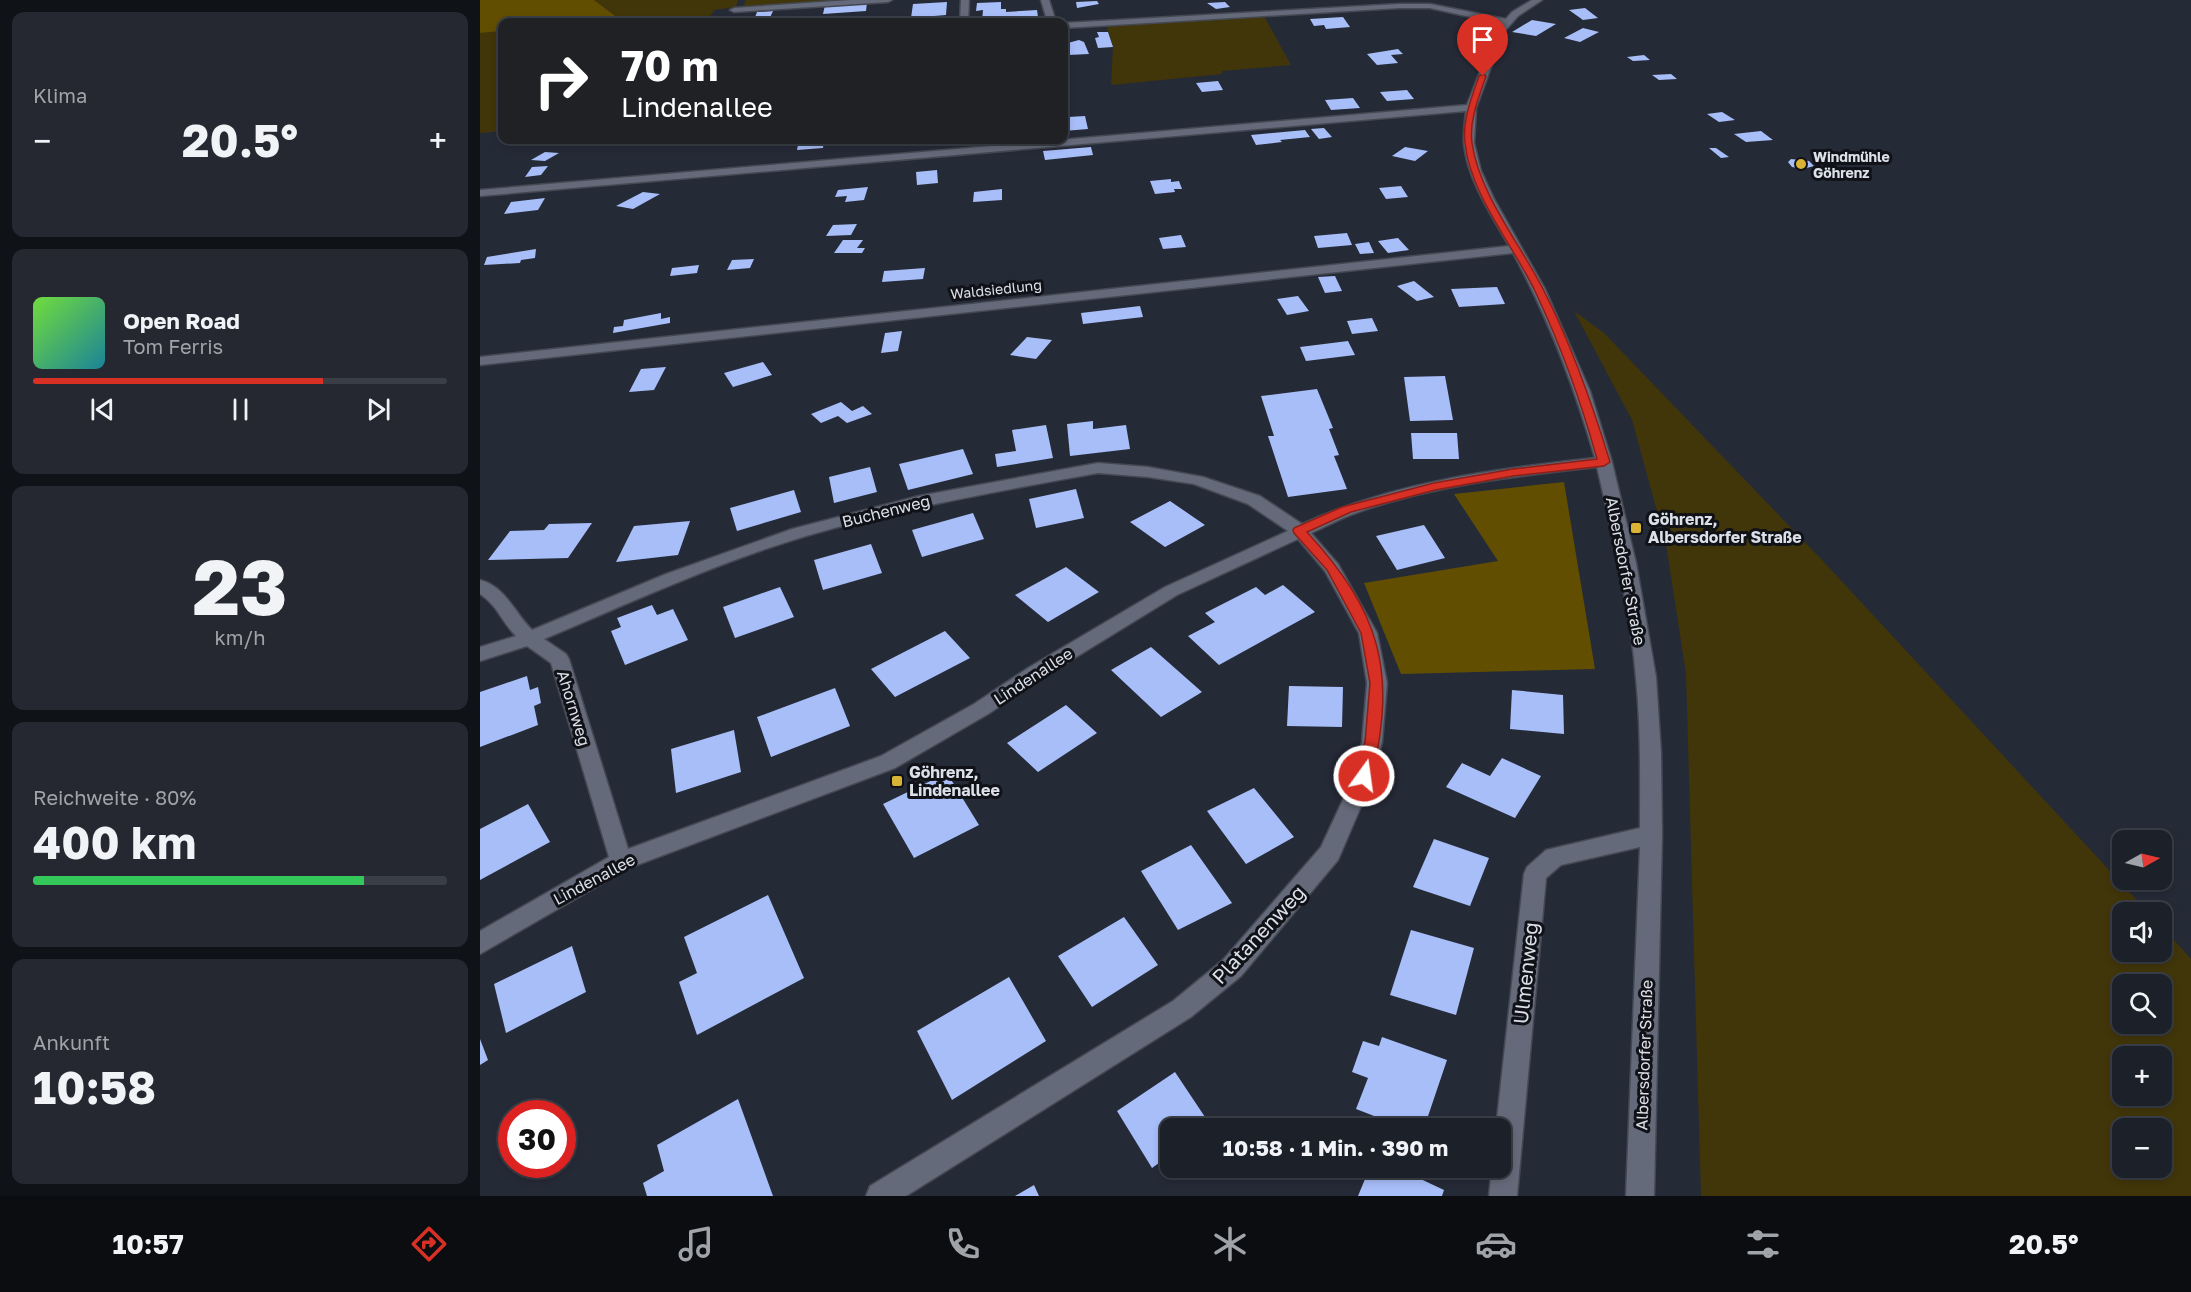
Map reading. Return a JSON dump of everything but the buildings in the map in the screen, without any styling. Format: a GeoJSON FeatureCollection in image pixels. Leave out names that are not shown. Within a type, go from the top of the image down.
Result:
{"type":"FeatureCollection","features":[{"type":"Feature","properties":{"kind":"street"},"geometry":{"type":"LineString","coordinates":[[734,10],[888,0]]}},
{"type":"Feature","properties":{"kind":"street"},"geometry":{"type":"LineString","coordinates":[[964,18],[965,0]]}},
{"type":"Feature","properties":{"kind":"street"},"geometry":{"type":"LineString","coordinates":[[1045,0],[1051,18]]}},
{"type":"Feature","properties":{"kind":"street"},"geometry":{"type":"LineString","coordinates":[[1068,25],[1399,6],[1430,6],[1506,22],[1538,0]]}},
{"type":"Feature","properties":{"kind":"street","name":"Albersdorfer Straße"},"geometry":{"type":"LineString","coordinates":[[1506,22],[1500,31],[1471,108],[1468,143],[1476,171],[1488,199],[1561,337],[1583,391],[1604,462],[1627,563],[1646,677],[1650,753],[1650,835],[1640,1196]]}},
{"type":"Feature","properties":{"kind":"street"},"geometry":{"type":"LineString","coordinates":[[1068,143],[1471,108]]}},
{"type":"Feature","properties":{"kind":"street"},"geometry":{"type":"LineString","coordinates":[[480,193],[1051,144]]}},
{"type":"Feature","properties":{"kind":"street","name":"Waldsiedlung"},"geometry":{"type":"LineString","coordinates":[[480,361],[1516,249]]}},
{"type":"Feature","properties":{"kind":"street","name":"Lindenallee"},"geometry":{"type":"LineString","coordinates":[[480,944],[621,861],[888,762],[981,710],[1035,673],[1171,591],[1299,530],[1347,510],[1434,486],[1513,472],[1604,462]]}},
{"type":"Feature","properties":{"kind":"street","name":"Buchenweg"},"geometry":{"type":"LineString","coordinates":[[480,654],[529,638],[672,578],[798,533],[919,501],[1098,468],[1148,472],[1197,480],[1254,500],[1299,530]]}},
{"type":"Feature","properties":{"kind":"street","name":"Platanenweg"},"geometry":{"type":"LineString","coordinates":[[880,1196],[1182,1009],[1232,968],[1330,854],[1364,776],[1372,742],[1377,683],[1368,633],[1332,568],[1299,530]]}},
{"type":"Feature","properties":{"kind":"street","name":"Ahornweg"},"geometry":{"type":"LineString","coordinates":[[480,586],[500,599],[512,621],[529,638],[558,659],[621,861]]}},
{"type":"Feature","properties":{"kind":"street","name":"Ulmenweg"},"geometry":{"type":"LineString","coordinates":[[1503,1196],[1535,874],[1554,857],[1650,835]]}},
{"type":"Feature","properties":{"kind":"shaded area"},"geometry":{"type":"Polygon","coordinates":[[[480,0],[594,0],[618,18],[498,18],[498,31],[480,33],[480,0]]]}},
{"type":"Feature","properties":{"kind":"shaded area"},"geometry":{"type":"Polygon","coordinates":[[[594,0],[738,0],[736,7],[714,10],[709,18],[615,18],[614,15],[594,0]]]}},
{"type":"Feature","properties":{"kind":"shaded area"},"geometry":{"type":"Polygon","coordinates":[[[746,0],[856,0],[742,8],[746,0]]]}},
{"type":"Feature","properties":{"kind":"shaded area"},"geometry":{"type":"Polygon","coordinates":[[[1263,14],[1291,65],[1111,85],[1113,47],[1106,24],[1263,14]]]}},
{"type":"Feature","properties":{"kind":"shaded area"},"geometry":{"type":"Polygon","coordinates":[[[498,31],[498,131],[480,133],[480,33],[498,31]]]}},
{"type":"Feature","properties":{"kind":"shaded area"},"geometry":{"type":"Polygon","coordinates":[[[1574,311],[1604,333],[1823,561],[2112,873],[2112,890],[2128,890],[2139,902],[2112,902],[2112,962],[2172,962],[2172,938],[2191,959],[2191,1196],[1701,1196],[1686,674],[1666,544],[1632,420],[1574,311]]]}},
{"type":"Feature","properties":{"kind":"shaded area"},"geometry":{"type":"Polygon","coordinates":[[[1564,482],[1595,669],[1401,674],[1364,583],[1498,561],[1454,494],[1564,482]]]}},
{"type":"Feature","properties":{"kind":"place","name":"Windmühle Göhrenz"},"geometry":{"type":"Point","coordinates":[1801,164]}},
{"type":"Feature","properties":{"kind":"place","name":"Göhrenz, Albersdorfer Straße"},"geometry":{"type":"Point","coordinates":[1636,528]}},
{"type":"Feature","properties":{"kind":"place","name":"Göhrenz, Lindenallee"},"geometry":{"type":"Point","coordinates":[897,781]}},
{"type":"Feature","properties":{"kind":"route"},"geometry":{"type":"LineString","coordinates":[[1364,776],[1372,742],[1377,683],[1368,633],[1332,568],[1299,530],[1347,510],[1434,486],[1513,472],[1604,462],[1583,391],[1561,337],[1539,289],[1488,199],[1476,171],[1468,143],[1468,132],[1471,108],[1483,76]]}}]}
